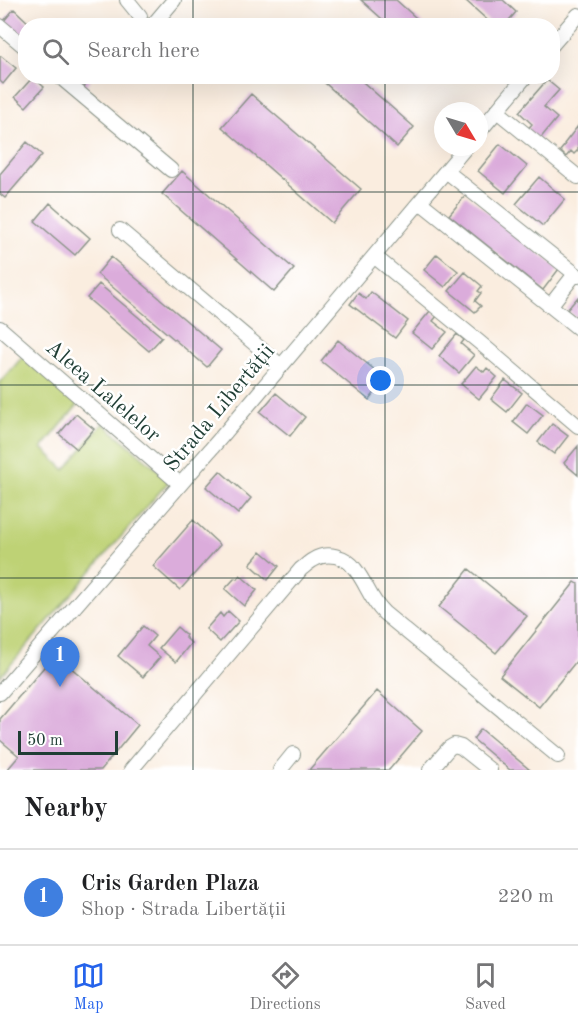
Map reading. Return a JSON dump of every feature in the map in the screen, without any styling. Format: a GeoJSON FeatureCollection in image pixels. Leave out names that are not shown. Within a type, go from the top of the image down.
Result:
{"type":"FeatureCollection","features":[{"type":"Feature","properties":{"kind":"street"},"geometry":{"type":"LineString","coordinates":[[127,0],[140,16]]}},
{"type":"Feature","properties":{"kind":"street"},"geometry":{"type":"LineString","coordinates":[[159,18],[174,0]]}},
{"type":"Feature","properties":{"kind":"street"},"geometry":{"type":"LineString","coordinates":[[560,36],[578,15]]}},
{"type":"Feature","properties":{"kind":"street"},"geometry":{"type":"LineString","coordinates":[[0,26],[18,41]]}},
{"type":"Feature","properties":{"kind":"street"},"geometry":{"type":"LineString","coordinates":[[69,84],[171,170]]}},
{"type":"Feature","properties":{"kind":"street"},"geometry":{"type":"LineString","coordinates":[[488,121],[519,84]]}},
{"type":"Feature","properties":{"kind":"street"},"geometry":{"type":"LineString","coordinates":[[496,111],[578,177]]}},
{"type":"Feature","properties":{"kind":"street","name":"Strada Libertății"},"geometry":{"type":"LineString","coordinates":[[0,693],[458,156]]}},
{"type":"Feature","properties":{"kind":"street"},"geometry":{"type":"LineString","coordinates":[[446,171],[576,275],[550,306]]}},
{"type":"Feature","properties":{"kind":"street"},"geometry":{"type":"LineString","coordinates":[[420,202],[578,328]]}},
{"type":"Feature","properties":{"kind":"street"},"geometry":{"type":"LineString","coordinates":[[120,230],[281,366]]}},
{"type":"Feature","properties":{"kind":"street"},"geometry":{"type":"LineString","coordinates":[[374,256],[578,426]]}},
{"type":"Feature","properties":{"kind":"street","name":"Aleea Lalelelor"},"geometry":{"type":"LineString","coordinates":[[0,328],[180,484]]}},
{"type":"Feature","properties":{"kind":"street"},"geometry":{"type":"LineString","coordinates":[[131,770],[301,569],[314,559],[332,555],[351,564],[357,570],[370,597],[384,613],[558,756]]}},
{"type":"Feature","properties":{"kind":"street"},"geometry":{"type":"LineString","coordinates":[[430,770],[454,745],[461,747],[490,770]]}},
{"type":"Feature","properties":{"kind":"street"},"geometry":{"type":"LineString","coordinates":[[280,770],[293,754]]}},
{"type":"Feature","properties":{"kind":"green space"},"geometry":{"type":"Polygon","coordinates":[[[23,356],[81,401],[42,448],[65,470],[103,423],[170,480],[0,677],[0,383],[23,356]]]}},
{"type":"Feature","properties":{"kind":"building"},"geometry":{"type":"Polygon","coordinates":[[[361,0],[396,0],[416,18],[381,18],[361,0]]]}},
{"type":"Feature","properties":{"kind":"building"},"geometry":{"type":"Polygon","coordinates":[[[465,0],[503,0],[516,12],[511,18],[485,18],[465,0]]]}},
{"type":"Feature","properties":{"kind":"building"},"geometry":{"type":"Polygon","coordinates":[[[14,9],[24,18],[18,18],[18,35],[3,22],[14,9]]]}},
{"type":"Feature","properties":{"kind":"building"},"geometry":{"type":"Polygon","coordinates":[[[1,56],[16,68],[3,84],[0,81],[1,56]]]}},
{"type":"Feature","properties":{"kind":"building"},"geometry":{"type":"Polygon","coordinates":[[[27,84],[41,84],[44,87],[26,107],[15,97],[27,84]]]}},
{"type":"Feature","properties":{"kind":"building"},"geometry":{"type":"Polygon","coordinates":[[[75,84],[87,84],[82,90],[75,84]]]}},
{"type":"Feature","properties":{"kind":"building"},"geometry":{"type":"Polygon","coordinates":[[[326,84],[365,84],[414,127],[397,147],[326,84]]]}},
{"type":"Feature","properties":{"kind":"building"},"geometry":{"type":"Polygon","coordinates":[[[544,84],[552,84],[559,90],[544,107],[557,118],[539,140],[527,130],[532,124],[519,112],[544,84]]]}},
{"type":"Feature","properties":{"kind":"building"},"geometry":{"type":"Polygon","coordinates":[[[251,94],[361,189],[332,223],[222,127],[251,94]]]}},
{"type":"Feature","properties":{"kind":"building"},"geometry":{"type":"Polygon","coordinates":[[[578,126],[578,150],[574,154],[571,151],[566,157],[560,151],[578,126]]]}},
{"type":"Feature","properties":{"kind":"building"},"geometry":{"type":"Polygon","coordinates":[[[27,142],[42,155],[5,198],[0,194],[0,174],[27,142]]]}},
{"type":"Feature","properties":{"kind":"building"},"geometry":{"type":"Polygon","coordinates":[[[500,144],[527,166],[505,193],[478,171],[500,144]]]}},
{"type":"Feature","properties":{"kind":"building"},"geometry":{"type":"Polygon","coordinates":[[[182,171],[294,269],[274,292],[162,194],[182,171]]]}},
{"type":"Feature","properties":{"kind":"building"},"geometry":{"type":"Polygon","coordinates":[[[539,177],[565,199],[543,226],[516,204],[539,177]]]}},
{"type":"Feature","properties":{"kind":"building"},"geometry":{"type":"Polygon","coordinates":[[[466,195],[559,269],[543,290],[449,215],[466,195]]]}},
{"type":"Feature","properties":{"kind":"building"},"geometry":{"type":"Polygon","coordinates":[[[50,203],[90,238],[75,255],[35,221],[50,203]]]}},
{"type":"Feature","properties":{"kind":"building"},"geometry":{"type":"Polygon","coordinates":[[[437,254],[458,271],[445,287],[424,270],[437,254]]]}},
{"type":"Feature","properties":{"kind":"building"},"geometry":{"type":"Polygon","coordinates":[[[111,257],[221,350],[207,367],[97,274],[111,257]]]}},
{"type":"Feature","properties":{"kind":"building"},"geometry":{"type":"Polygon","coordinates":[[[465,272],[482,286],[478,291],[481,293],[475,301],[481,306],[475,312],[449,291],[465,272]]]}},
{"type":"Feature","properties":{"kind":"building"},"geometry":{"type":"Polygon","coordinates":[[[99,284],[162,337],[149,351],[87,298],[99,284]]]}},
{"type":"Feature","properties":{"kind":"building"},"geometry":{"type":"Polygon","coordinates":[[[371,292],[408,321],[395,338],[350,304],[358,293],[366,299],[371,292]]]}},
{"type":"Feature","properties":{"kind":"building"},"geometry":{"type":"Polygon","coordinates":[[[578,297],[578,319],[567,310],[578,297]]]}},
{"type":"Feature","properties":{"kind":"building"},"geometry":{"type":"Polygon","coordinates":[[[430,311],[437,316],[433,321],[447,332],[432,349],[412,333],[430,311]]]}},
{"type":"Feature","properties":{"kind":"building"},"geometry":{"type":"Polygon","coordinates":[[[457,334],[464,340],[461,344],[474,355],[459,373],[439,356],[457,334]]]}},
{"type":"Feature","properties":{"kind":"building"},"geometry":{"type":"Polygon","coordinates":[[[338,340],[386,379],[369,400],[321,361],[338,340]]]}},
{"type":"Feature","properties":{"kind":"building"},"geometry":{"type":"Polygon","coordinates":[[[476,366],[484,372],[487,368],[497,377],[479,399],[461,384],[476,366]]]}},
{"type":"Feature","properties":{"kind":"building"},"geometry":{"type":"Polygon","coordinates":[[[505,380],[522,393],[507,412],[491,399],[505,380]]]}},
{"type":"Feature","properties":{"kind":"building"},"geometry":{"type":"Polygon","coordinates":[[[276,393],[305,417],[290,436],[260,412],[276,393]]]}},
{"type":"Feature","properties":{"kind":"building"},"geometry":{"type":"Polygon","coordinates":[[[527,403],[543,415],[528,434],[513,422],[527,403]]]}},
{"type":"Feature","properties":{"kind":"building"},"geometry":{"type":"Polygon","coordinates":[[[76,414],[94,429],[77,449],[59,434],[76,414]]]}},
{"type":"Feature","properties":{"kind":"building"},"geometry":{"type":"Polygon","coordinates":[[[552,424],[568,436],[554,454],[538,442],[552,424]]]}},
{"type":"Feature","properties":{"kind":"building"},"geometry":{"type":"Polygon","coordinates":[[[578,446],[578,475],[564,463],[578,446]]]}},
{"type":"Feature","properties":{"kind":"building"},"geometry":{"type":"Polygon","coordinates":[[[220,471],[251,498],[238,514],[206,487],[220,471]]]}},
{"type":"Feature","properties":{"kind":"building"},"geometry":{"type":"Polygon","coordinates":[[[193,520],[220,545],[180,590],[153,566],[193,520]]]}},
{"type":"Feature","properties":{"kind":"building"},"geometry":{"type":"Polygon","coordinates":[[[261,551],[279,566],[268,580],[250,564],[261,551]]]}},
{"type":"Feature","properties":{"kind":"building"},"geometry":{"type":"Polygon","coordinates":[[[469,569],[527,616],[496,653],[439,607],[469,569]]]}},
{"type":"Feature","properties":{"kind":"building"},"geometry":{"type":"Polygon","coordinates":[[[240,575],[257,590],[244,606],[225,589],[240,575]]]}},
{"type":"Feature","properties":{"kind":"building"},"geometry":{"type":"Polygon","coordinates":[[[575,582],[578,584],[578,659],[539,707],[500,676],[575,582]]]}},
{"type":"Feature","properties":{"kind":"building"},"geometry":{"type":"Polygon","coordinates":[[[228,611],[239,621],[220,642],[206,629],[220,613],[223,617],[228,611]]]}},
{"type":"Feature","properties":{"kind":"building"},"geometry":{"type":"Polygon","coordinates":[[[143,626],[155,636],[147,646],[160,657],[143,677],[118,656],[143,626]]]}},
{"type":"Feature","properties":{"kind":"building"},"geometry":{"type":"Polygon","coordinates":[[[177,627],[191,643],[176,662],[159,648],[177,627]]]}},
{"type":"Feature","properties":{"kind":"building"},"geometry":{"type":"Polygon","coordinates":[[[55,654],[138,725],[101,770],[7,770],[19,756],[0,740],[0,719],[55,654]]]}},
{"type":"Feature","properties":{"kind":"building"},"geometry":{"type":"Polygon","coordinates":[[[377,691],[422,731],[389,770],[309,770],[377,691]]]}},
{"type":"Feature","properties":{"kind":"building"},"geometry":{"type":"Polygon","coordinates":[[[481,729],[530,770],[510,770],[473,739],[481,729]]]}},
{"type":"Feature","properties":{"kind":"place","name":"Cris Garden Plaza"},"geometry":{"type":"Point","coordinates":[60,687]}}]}
